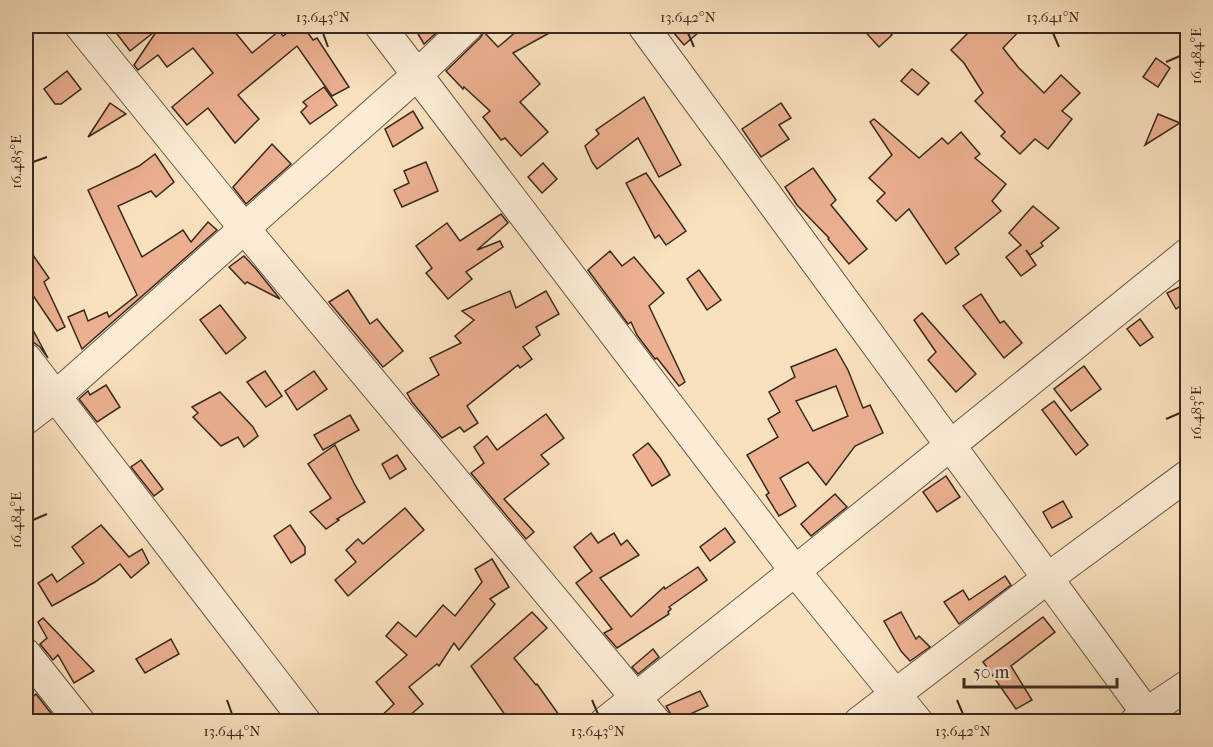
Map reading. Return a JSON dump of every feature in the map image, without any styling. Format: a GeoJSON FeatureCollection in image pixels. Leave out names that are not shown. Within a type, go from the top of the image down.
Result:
{"type":"FeatureCollection","features":[{"type":"Feature","properties":{"kind":"street"},"geometry":{"type":"LineString","coordinates":[[80,26],[244,228],[656,722]]}},
{"type":"Feature","properties":{"kind":"street"},"geometry":{"type":"LineString","coordinates":[[380,26],[795,571],[918,722]]}},
{"type":"Feature","properties":{"kind":"street"},"geometry":{"type":"LineString","coordinates":[[26,419],[56,396],[418,74],[468,26]]}},
{"type":"Feature","properties":{"kind":"street"},"geometry":{"type":"LineString","coordinates":[[643,26],[1048,578],[1145,719],[1188,685]]}},
{"type":"Feature","properties":{"kind":"street"},"geometry":{"type":"LineString","coordinates":[[604,722],[795,571],[1188,253]]}},
{"type":"Feature","properties":{"kind":"street"},"geometry":{"type":"LineString","coordinates":[[26,358],[306,722]]}},
{"type":"Feature","properties":{"kind":"street"},"geometry":{"type":"LineString","coordinates":[[859,722],[1188,475]]}},
{"type":"Feature","properties":{"kind":"street"},"geometry":{"type":"LineString","coordinates":[[26,654],[80,722]]}},
{"type":"Feature","properties":{"kind":"building"},"geometry":{"type":"Polygon","coordinates":[[[111,26],[230,26],[252,53],[279,31],[283,36],[297,26],[303,26],[313,40],[317,38],[349,87],[332,96],[297,46],[238,95],[259,119],[235,143],[208,108],[187,125],[172,107],[213,73],[193,48],[167,67],[158,55],[138,70],[134,65],[158,29],[130,51],[111,26]]]}},
{"type":"Feature","properties":{"kind":"building"},"geometry":{"type":"Polygon","coordinates":[[[430,26],[444,26],[424,44],[418,34],[430,26]]]}},
{"type":"Feature","properties":{"kind":"building"},"geometry":{"type":"Polygon","coordinates":[[[523,26],[562,26],[513,53],[540,84],[520,102],[548,132],[521,156],[505,138],[501,140],[483,117],[490,111],[464,87],[463,89],[446,71],[484,32],[498,47],[523,26]]]}},
{"type":"Feature","properties":{"kind":"building"},"geometry":{"type":"Polygon","coordinates":[[[683,26],[706,26],[684,45],[674,33],[683,26]]]}},
{"type":"Feature","properties":{"kind":"building"},"geometry":{"type":"Polygon","coordinates":[[[860,26],[884,26],[892,35],[879,47],[860,26]]]}},
{"type":"Feature","properties":{"kind":"building"},"geometry":{"type":"Polygon","coordinates":[[[975,26],[1024,26],[1003,48],[1018,67],[1044,93],[1061,75],[1080,93],[1062,111],[1072,119],[1048,149],[1035,139],[1020,154],[1001,136],[1005,132],[975,101],[983,93],[964,63],[951,50],[975,26]]]}},
{"type":"Feature","properties":{"kind":"building"},"geometry":{"type":"Polygon","coordinates":[[[1156,58],[1170,68],[1158,87],[1143,77],[1156,58]]]}},
{"type":"Feature","properties":{"kind":"building"},"geometry":{"type":"Polygon","coordinates":[[[912,69],[929,83],[918,95],[901,81],[912,69]]]}},
{"type":"Feature","properties":{"kind":"building"},"geometry":{"type":"Polygon","coordinates":[[[67,71],[81,89],[61,104],[55,104],[44,89],[67,71]]]}},
{"type":"Feature","properties":{"kind":"building"},"geometry":{"type":"Polygon","coordinates":[[[324,87],[337,105],[310,124],[301,112],[307,106],[303,102],[324,87]]]}},
{"type":"Feature","properties":{"kind":"building"},"geometry":{"type":"Polygon","coordinates":[[[644,97],[681,165],[659,177],[638,138],[597,169],[585,146],[599,134],[596,130],[644,97]]]}},
{"type":"Feature","properties":{"kind":"building"},"geometry":{"type":"Polygon","coordinates":[[[110,103],[126,114],[88,137],[110,103]]]}},
{"type":"Feature","properties":{"kind":"building"},"geometry":{"type":"Polygon","coordinates":[[[781,103],[791,118],[779,125],[789,139],[761,157],[742,129],[781,103]]]}},
{"type":"Feature","properties":{"kind":"building"},"geometry":{"type":"Polygon","coordinates":[[[413,111],[423,128],[393,147],[385,129],[413,111]]]}},
{"type":"Feature","properties":{"kind":"building"},"geometry":{"type":"Polygon","coordinates":[[[1158,114],[1180,123],[1145,145],[1158,114]]]}},
{"type":"Feature","properties":{"kind":"building"},"geometry":{"type":"Polygon","coordinates":[[[874,119],[919,158],[942,138],[948,144],[961,132],[980,154],[975,158],[1006,184],[992,201],[1001,211],[955,248],[959,254],[946,264],[909,209],[896,221],[877,201],[885,193],[869,178],[892,155],[870,122],[874,119]]]}},
{"type":"Feature","properties":{"kind":"building"},"geometry":{"type":"Polygon","coordinates":[[[272,144],[291,164],[246,204],[233,187],[272,144]]]}},
{"type":"Feature","properties":{"kind":"building"},"geometry":{"type":"Polygon","coordinates":[[[155,154],[174,182],[156,197],[151,191],[118,206],[142,257],[183,230],[191,242],[208,222],[217,230],[82,349],[68,317],[84,310],[88,321],[107,312],[109,317],[137,295],[88,190],[139,166],[155,154]]]}},
{"type":"Feature","properties":{"kind":"building"},"geometry":{"type":"Polygon","coordinates":[[[426,162],[438,191],[402,207],[394,190],[409,183],[404,171],[426,162]]]}},
{"type":"Feature","properties":{"kind":"building"},"geometry":{"type":"Polygon","coordinates":[[[543,163],[557,179],[542,193],[528,177],[543,163]]]}},
{"type":"Feature","properties":{"kind":"building"},"geometry":{"type":"Polygon","coordinates":[[[813,168],[836,200],[831,205],[867,249],[849,264],[829,238],[797,205],[785,187],[813,168]]]}},
{"type":"Feature","properties":{"kind":"building"},"geometry":{"type":"Polygon","coordinates":[[[646,173],[686,231],[666,245],[659,235],[655,238],[626,183],[646,173]]]}},
{"type":"Feature","properties":{"kind":"building"},"geometry":{"type":"Polygon","coordinates":[[[1033,206],[1059,228],[1041,243],[1043,246],[1030,255],[1026,250],[1036,265],[1021,276],[1006,257],[1021,245],[1009,233],[1033,206]]]}},
{"type":"Feature","properties":{"kind":"building"},"geometry":{"type":"Polygon","coordinates":[[[501,214],[508,223],[477,250],[500,241],[503,247],[466,272],[472,279],[448,299],[426,273],[432,268],[416,246],[447,223],[460,241],[501,214]]]}},
{"type":"Feature","properties":{"kind":"building"},"geometry":{"type":"Polygon","coordinates":[[[26,245],[49,278],[44,282],[65,327],[57,331],[26,285],[26,245]]]}},
{"type":"Feature","properties":{"kind":"building"},"geometry":{"type":"Polygon","coordinates":[[[610,251],[622,266],[634,257],[664,293],[649,306],[685,382],[679,386],[657,358],[655,359],[637,335],[631,322],[628,324],[588,270],[610,251]]]}},
{"type":"Feature","properties":{"kind":"building"},"geometry":{"type":"Polygon","coordinates":[[[244,256],[280,299],[247,282],[245,284],[229,267],[244,256]]]}},
{"type":"Feature","properties":{"kind":"building"},"geometry":{"type":"Polygon","coordinates":[[[699,270],[721,300],[707,310],[687,279],[699,270]]]}},
{"type":"Feature","properties":{"kind":"building"},"geometry":{"type":"Polygon","coordinates":[[[1188,283],[1188,300],[1176,309],[1167,293],[1188,283]]]}},
{"type":"Feature","properties":{"kind":"building"},"geometry":{"type":"Polygon","coordinates":[[[348,290],[370,324],[377,319],[403,351],[383,367],[329,302],[348,290]]]}},
{"type":"Feature","properties":{"kind":"building"},"geometry":{"type":"Polygon","coordinates":[[[510,291],[516,308],[546,291],[559,314],[536,327],[540,335],[523,347],[532,359],[520,368],[518,365],[467,406],[478,423],[464,432],[460,427],[442,438],[407,393],[439,375],[430,358],[461,343],[455,336],[474,320],[462,311],[510,291]]]}},
{"type":"Feature","properties":{"kind":"building"},"geometry":{"type":"Polygon","coordinates":[[[981,294],[1000,323],[1004,321],[1022,343],[1004,358],[963,306],[981,294]]]}},
{"type":"Feature","properties":{"kind":"building"},"geometry":{"type":"Polygon","coordinates":[[[220,305],[246,338],[226,354],[200,320],[220,305]]]}},
{"type":"Feature","properties":{"kind":"building"},"geometry":{"type":"Polygon","coordinates":[[[922,313],[976,374],[956,392],[928,360],[936,352],[914,320],[922,313]]]}},
{"type":"Feature","properties":{"kind":"building"},"geometry":{"type":"Polygon","coordinates":[[[26,317],[48,358],[40,347],[33,342],[26,341],[26,317]]]}},
{"type":"Feature","properties":{"kind":"building"},"geometry":{"type":"Polygon","coordinates":[[[1140,319],[1153,337],[1140,346],[1127,329],[1140,319]]]}},
{"type":"Feature","properties":{"kind":"building"},"geometry":{"type":"Polygon","coordinates":[[[836,349],[848,370],[863,408],[870,405],[883,433],[855,446],[826,485],[808,462],[780,478],[796,506],[779,516],[766,495],[769,493],[747,455],[778,437],[768,419],[780,412],[769,392],[795,377],[791,367],[836,349]],[[836,386],[796,401],[813,431],[848,416],[836,386]]]}},
{"type":"Feature","properties":{"kind":"building"},"geometry":{"type":"Polygon","coordinates":[[[1084,366],[1101,389],[1071,411],[1054,389],[1084,366]]]}},
{"type":"Feature","properties":{"kind":"building"},"geometry":{"type":"Polygon","coordinates":[[[265,371],[282,396],[266,407],[247,382],[265,371]]]}},
{"type":"Feature","properties":{"kind":"building"},"geometry":{"type":"Polygon","coordinates":[[[314,371],[327,389],[297,410],[285,391],[314,371]]]}},
{"type":"Feature","properties":{"kind":"building"},"geometry":{"type":"Polygon","coordinates":[[[106,385],[120,407],[97,422],[79,399],[88,391],[90,395],[106,385]]]}},
{"type":"Feature","properties":{"kind":"building"},"geometry":{"type":"Polygon","coordinates":[[[220,392],[253,427],[258,436],[244,447],[238,437],[221,446],[193,417],[198,413],[192,407],[220,392]]]}},
{"type":"Feature","properties":{"kind":"building"},"geometry":{"type":"Polygon","coordinates":[[[1054,401],[1088,445],[1076,455],[1042,410],[1054,401]]]}},
{"type":"Feature","properties":{"kind":"building"},"geometry":{"type":"Polygon","coordinates":[[[546,414],[564,438],[541,455],[549,464],[504,499],[534,532],[526,539],[471,473],[484,463],[474,447],[487,436],[497,450],[546,414]]]}},
{"type":"Feature","properties":{"kind":"building"},"geometry":{"type":"Polygon","coordinates":[[[350,415],[359,430],[323,450],[314,435],[350,415]]]}},
{"type":"Feature","properties":{"kind":"building"},"geometry":{"type":"Polygon","coordinates":[[[648,443],[670,475],[652,486],[633,455],[648,443]]]}},
{"type":"Feature","properties":{"kind":"building"},"geometry":{"type":"Polygon","coordinates":[[[335,445],[365,502],[337,519],[339,520],[326,529],[310,512],[331,498],[308,464],[335,445]]]}},
{"type":"Feature","properties":{"kind":"building"},"geometry":{"type":"Polygon","coordinates":[[[397,455],[406,469],[390,479],[382,464],[397,455]]]}},
{"type":"Feature","properties":{"kind":"building"},"geometry":{"type":"Polygon","coordinates":[[[141,460],[163,489],[154,496],[131,467],[141,460]]]}},
{"type":"Feature","properties":{"kind":"building"},"geometry":{"type":"Polygon","coordinates":[[[946,476],[960,497],[937,512],[923,492],[946,476]]]}},
{"type":"Feature","properties":{"kind":"building"},"geometry":{"type":"Polygon","coordinates":[[[835,494],[847,507],[811,536],[801,524],[835,494]]]}},
{"type":"Feature","properties":{"kind":"building"},"geometry":{"type":"Polygon","coordinates":[[[1063,501],[1072,517],[1052,528],[1043,512],[1063,501]]]}},
{"type":"Feature","properties":{"kind":"building"},"geometry":{"type":"Polygon","coordinates":[[[405,508],[424,530],[348,596],[335,580],[356,562],[346,550],[358,539],[363,544],[405,508]]]}},
{"type":"Feature","properties":{"kind":"building"},"geometry":{"type":"Polygon","coordinates":[[[101,525],[129,557],[142,549],[149,563],[131,578],[120,564],[95,582],[52,606],[38,583],[52,574],[57,582],[84,563],[72,547],[101,525]]]}},
{"type":"Feature","properties":{"kind":"building"},"geometry":{"type":"Polygon","coordinates":[[[290,525],[305,547],[305,554],[291,563],[274,536],[290,525]]]}},
{"type":"Feature","properties":{"kind":"building"},"geometry":{"type":"Polygon","coordinates":[[[725,528],[735,542],[710,561],[700,547],[725,528]]]}},
{"type":"Feature","properties":{"kind":"building"},"geometry":{"type":"Polygon","coordinates":[[[591,533],[598,543],[614,533],[621,545],[627,540],[639,555],[600,578],[631,617],[664,587],[665,589],[698,567],[707,580],[669,607],[671,609],[669,614],[617,648],[604,633],[612,629],[576,583],[592,571],[574,547],[591,533]]]}},
{"type":"Feature","properties":{"kind":"building"},"geometry":{"type":"Polygon","coordinates":[[[492,559],[509,587],[490,599],[495,604],[459,650],[454,643],[439,666],[437,664],[409,687],[423,704],[402,722],[375,722],[394,704],[376,682],[407,655],[386,636],[398,622],[416,637],[443,605],[455,616],[482,582],[475,569],[492,559]]]}},
{"type":"Feature","properties":{"kind":"building"},"geometry":{"type":"Polygon","coordinates":[[[1005,576],[1011,585],[959,624],[944,602],[963,590],[969,600],[1005,576]]]}},
{"type":"Feature","properties":{"kind":"building"},"geometry":{"type":"Polygon","coordinates":[[[532,612],[547,628],[514,658],[537,684],[564,722],[510,722],[471,666],[532,612]]]}},
{"type":"Feature","properties":{"kind":"building"},"geometry":{"type":"Polygon","coordinates":[[[901,612],[916,639],[919,636],[930,647],[910,661],[901,651],[884,621],[901,612]]]}},
{"type":"Feature","properties":{"kind":"building"},"geometry":{"type":"Polygon","coordinates":[[[1043,617],[1055,632],[1011,666],[1032,700],[1016,709],[983,662],[1043,617]]]}},
{"type":"Feature","properties":{"kind":"building"},"geometry":{"type":"Polygon","coordinates":[[[43,618],[94,671],[74,683],[58,655],[53,660],[40,644],[47,638],[38,622],[43,618]]]}},
{"type":"Feature","properties":{"kind":"building"},"geometry":{"type":"Polygon","coordinates":[[[171,639],[179,654],[145,673],[136,659],[171,639]]]}},
{"type":"Feature","properties":{"kind":"building"},"geometry":{"type":"Polygon","coordinates":[[[653,649],[659,657],[638,674],[632,667],[653,649]]]}},
{"type":"Feature","properties":{"kind":"building"},"geometry":{"type":"Polygon","coordinates":[[[700,691],[708,706],[690,714],[694,722],[673,722],[666,706],[700,691]]]}},
{"type":"Feature","properties":{"kind":"building"},"geometry":{"type":"Polygon","coordinates":[[[36,694],[57,722],[37,722],[26,706],[26,702],[36,694]]]}}]}
